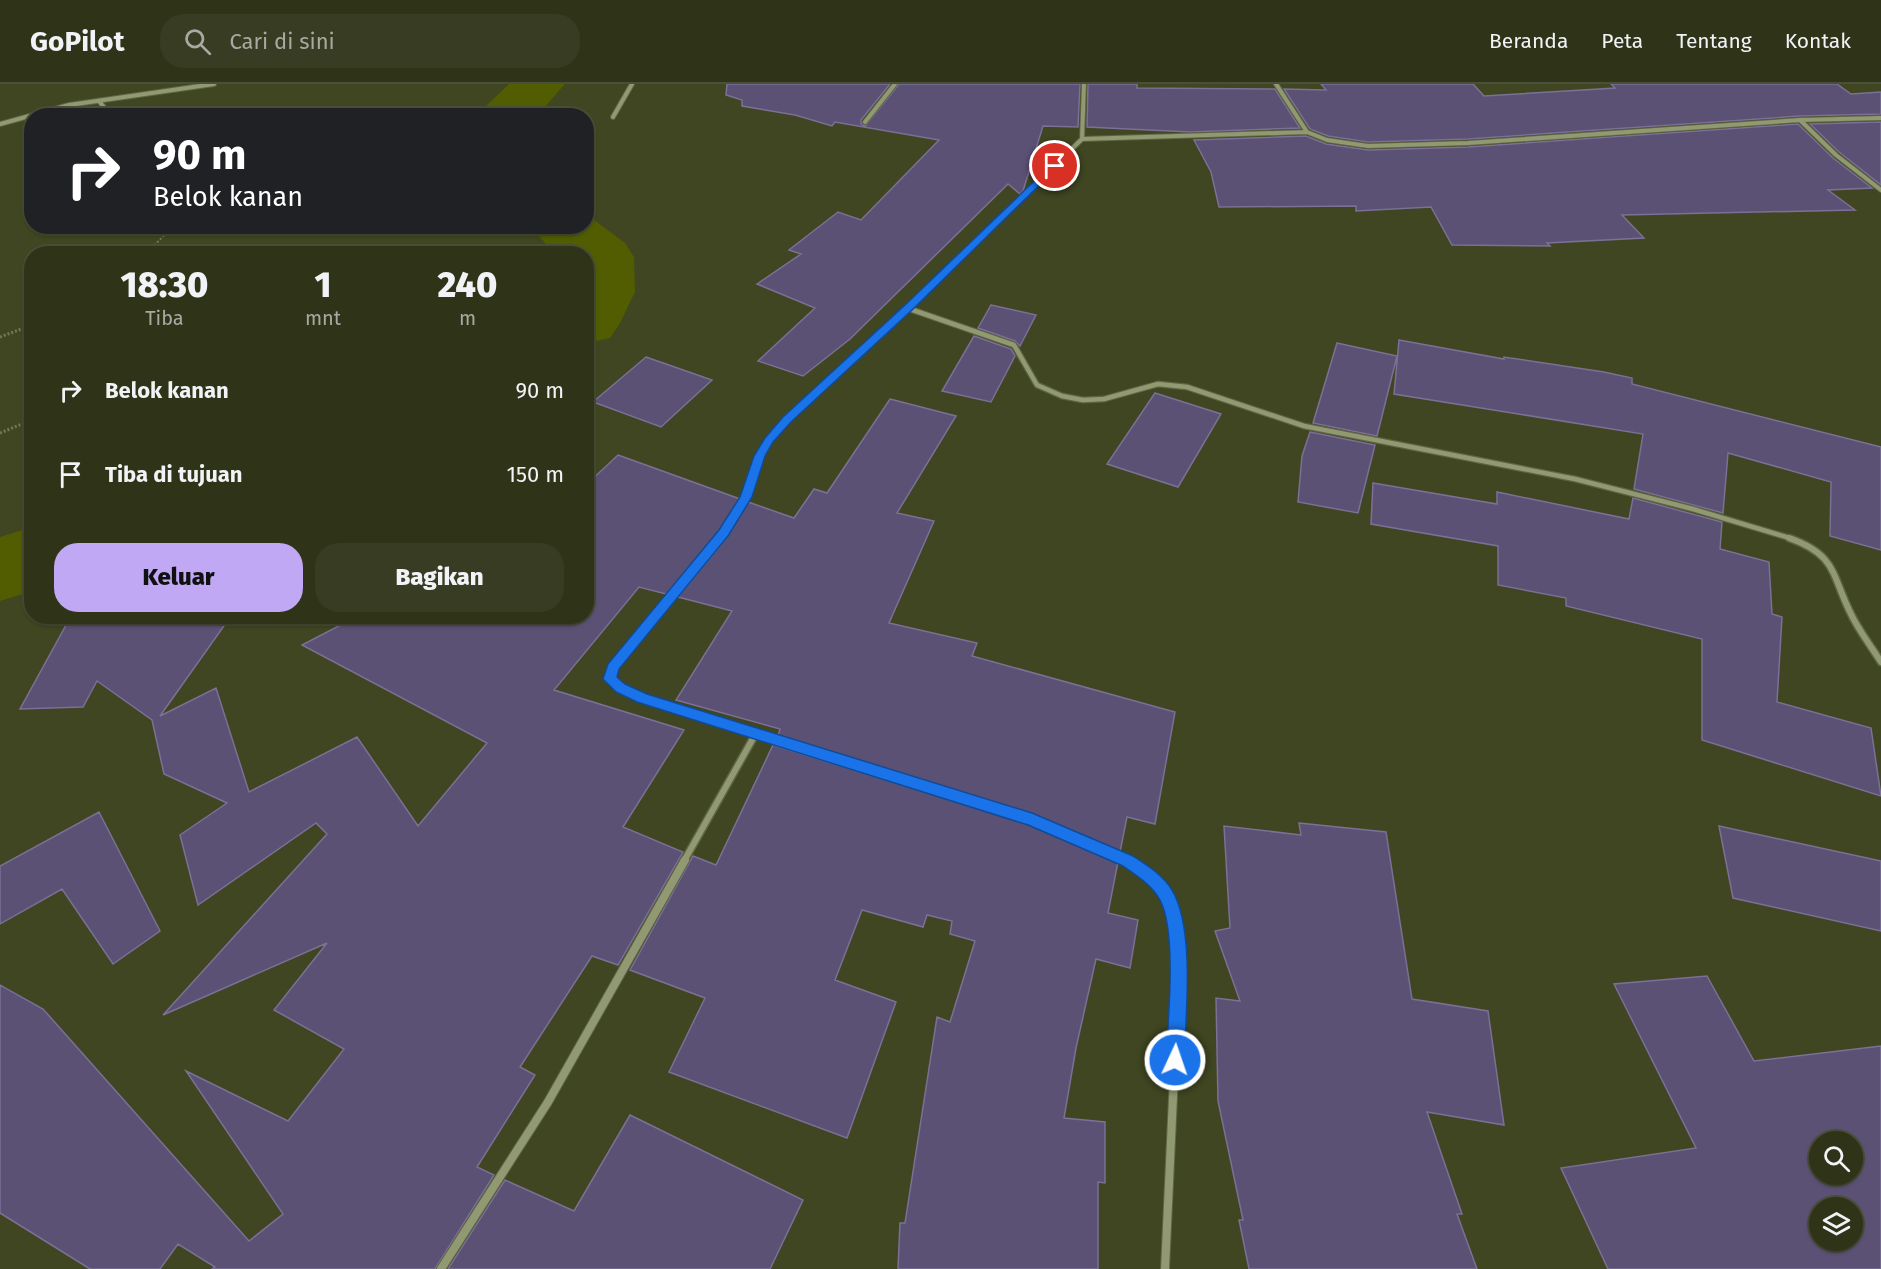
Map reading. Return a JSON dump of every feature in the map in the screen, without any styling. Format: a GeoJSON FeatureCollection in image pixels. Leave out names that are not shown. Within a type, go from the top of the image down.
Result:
{"type":"FeatureCollection","features":[{"type":"Feature","properties":{"kind":"street"},"geometry":{"type":"LineString","coordinates":[[60,108],[214,84]]}},
{"type":"Feature","properties":{"kind":"street"},"geometry":{"type":"LineString","coordinates":[[613,117],[632,84]]}},
{"type":"Feature","properties":{"kind":"street"},"geometry":{"type":"LineString","coordinates":[[865,122],[895,84]]}},
{"type":"Feature","properties":{"kind":"street"},"geometry":{"type":"LineString","coordinates":[[1082,139],[1084,84]]}},
{"type":"Feature","properties":{"kind":"street"},"geometry":{"type":"LineString","coordinates":[[1276,84],[1307,132]]}},
{"type":"Feature","properties":{"kind":"street"},"geometry":{"type":"LineString","coordinates":[[99,101],[105,108]]}},
{"type":"Feature","properties":{"kind":"street"},"geometry":{"type":"LineString","coordinates":[[0,124],[24,116]]}},
{"type":"Feature","properties":{"kind":"street"},"geometry":{"type":"LineString","coordinates":[[1165,1269],[1178,990],[1175,919],[1166,894],[1154,880],[1128,861],[1032,820],[642,699],[613,683],[610,674],[612,667],[724,533],[746,497],[760,456],[769,440],[787,419],[907,309],[1082,139],[1307,132],[1327,140],[1368,146],[1468,143],[1800,120],[1881,118]]}},
{"type":"Feature","properties":{"kind":"street"},"geometry":{"type":"LineString","coordinates":[[1800,120],[1836,155],[1881,190]]}},
{"type":"Feature","properties":{"kind":"street"},"geometry":{"type":"LineString","coordinates":[[907,309],[1014,345],[1025,358],[1031,379],[1043,388],[1064,396],[1095,400],[1120,396],[1152,383],[1169,384],[1217,395],[1305,426],[1546,473],[1782,535],[1809,546],[1828,562],[1836,573],[1851,614],[1881,662]]}},
{"type":"Feature","properties":{"kind":"street"},"geometry":{"type":"LineString","coordinates":[[441,1269],[548,1102],[755,735]]}},
{"type":"Feature","properties":{"kind":"path"},"geometry":{"type":"LineString","coordinates":[[154,246],[165,234]]}},
{"type":"Feature","properties":{"kind":"path"},"geometry":{"type":"LineString","coordinates":[[0,337],[24,328]]}},
{"type":"Feature","properties":{"kind":"path"},"geometry":{"type":"LineString","coordinates":[[0,433],[24,423]]}},
{"type":"Feature","properties":{"kind":"building"},"geometry":{"type":"Polygon","coordinates":[[[727,84],[890,84],[861,120],[861,124],[865,126],[899,84],[1080,84],[1078,127],[1043,126],[1023,191],[1020,194],[1008,184],[850,339],[803,376],[758,361],[815,308],[757,284],[801,254],[789,250],[838,212],[861,220],[939,140],[835,122],[832,126],[795,115],[742,106],[742,100],[726,95],[727,84]]]}},
{"type":"Feature","properties":{"kind":"building"},"geometry":{"type":"Polygon","coordinates":[[[1088,84],[1137,84],[1137,88],[1275,89],[1300,128],[1190,132],[1087,127],[1088,84]]]}},
{"type":"Feature","properties":{"kind":"building"},"geometry":{"type":"Polygon","coordinates":[[[1321,84],[1473,84],[1484,96],[1615,88],[1611,84],[1837,84],[1851,94],[1881,92],[1881,114],[1800,116],[1468,139],[1368,142],[1328,136],[1310,129],[1284,89],[1326,90],[1321,84]]]}},
{"type":"Feature","properties":{"kind":"building"},"geometry":{"type":"Polygon","coordinates":[[[1881,122],[1881,185],[1839,152],[1810,124],[1881,122]]]}},
{"type":"Feature","properties":{"kind":"building"},"geometry":{"type":"Polygon","coordinates":[[[1798,124],[1833,158],[1872,188],[1828,190],[1855,210],[1622,215],[1644,238],[1547,243],[1550,246],[1452,245],[1431,207],[1356,211],[1356,206],[1219,207],[1211,172],[1194,140],[1306,136],[1326,144],[1368,150],[1468,147],[1798,124]]]}},
{"type":"Feature","properties":{"kind":"building"},"geometry":{"type":"Polygon","coordinates":[[[991,305],[1036,315],[1020,346],[1015,341],[978,328],[991,305]]]}},
{"type":"Feature","properties":{"kind":"building"},"geometry":{"type":"Polygon","coordinates":[[[974,336],[1011,349],[1015,356],[991,402],[942,391],[974,336]]]}},
{"type":"Feature","properties":{"kind":"building"},"geometry":{"type":"Polygon","coordinates":[[[1399,340],[1504,359],[1504,357],[1632,378],[1632,384],[1881,447],[1881,550],[1830,536],[1831,482],[1728,453],[1723,513],[1634,489],[1643,434],[1394,394],[1399,340]]]}},
{"type":"Feature","properties":{"kind":"building"},"geometry":{"type":"Polygon","coordinates":[[[1337,343],[1397,356],[1377,436],[1313,423],[1337,343]]]}},
{"type":"Feature","properties":{"kind":"building"},"geometry":{"type":"Polygon","coordinates":[[[646,357],[712,380],[661,427],[594,401],[646,357]]]}},
{"type":"Feature","properties":{"kind":"building"},"geometry":{"type":"Polygon","coordinates":[[[1155,393],[1221,414],[1178,487],[1107,464],[1155,393]]]}},
{"type":"Feature","properties":{"kind":"building"},"geometry":{"type":"Polygon","coordinates":[[[890,399],[956,416],[897,513],[934,521],[889,623],[977,643],[972,656],[1175,712],[1155,824],[1127,817],[1120,852],[1034,815],[778,736],[780,729],[676,700],[732,611],[678,597],[724,541],[748,502],[794,518],[814,489],[827,493],[890,399]]]}},
{"type":"Feature","properties":{"kind":"building"},"geometry":{"type":"Polygon","coordinates":[[[1310,432],[1375,445],[1358,513],[1298,502],[1302,456],[1310,432]]]}},
{"type":"Feature","properties":{"kind":"building"},"geometry":{"type":"Polygon","coordinates":[[[618,455],[740,499],[717,534],[666,594],[639,587],[554,690],[684,730],[623,827],[683,852],[618,965],[592,956],[520,1067],[535,1075],[477,1167],[494,1175],[435,1269],[212,1269],[215,1267],[178,1244],[160,1269],[90,1269],[0,1213],[0,985],[43,1009],[249,1241],[283,1214],[186,1071],[288,1121],[344,1049],[274,1010],[327,943],[163,1015],[327,834],[316,823],[198,905],[180,835],[227,803],[164,774],[152,720],[97,681],[83,707],[20,709],[67,624],[225,624],[160,716],[216,688],[249,792],[357,737],[418,826],[487,743],[302,645],[343,624],[594,624],[594,478],[618,455]]]}},
{"type":"Feature","properties":{"kind":"building"},"geometry":{"type":"Polygon","coordinates":[[[1373,483],[1497,504],[1497,492],[1629,519],[1633,498],[1722,522],[1720,549],[1769,562],[1772,614],[1782,617],[1777,702],[1871,728],[1881,796],[1702,740],[1702,639],[1566,606],[1566,598],[1498,585],[1498,546],[1371,524],[1373,483]]]}},
{"type":"Feature","properties":{"kind":"building"},"geometry":{"type":"Polygon","coordinates":[[[773,745],[1030,825],[1118,862],[1108,913],[1138,920],[1130,968],[1096,959],[1076,1048],[1064,1118],[1105,1122],[1105,1183],[1098,1182],[1098,1269],[898,1269],[900,1223],[905,1223],[937,1017],[950,1022],[975,941],[950,934],[952,921],[927,915],[923,927],[862,910],[835,980],[896,1002],[847,1138],[669,1072],[705,998],[630,970],[693,856],[716,865],[773,745]]]}},
{"type":"Feature","properties":{"kind":"building"},"geometry":{"type":"Polygon","coordinates":[[[99,812],[160,931],[113,964],[62,889],[0,924],[0,866],[99,812]]]}},
{"type":"Feature","properties":{"kind":"building"},"geometry":{"type":"Polygon","coordinates":[[[1299,823],[1386,832],[1412,999],[1488,1011],[1504,1125],[1427,1112],[1462,1214],[1457,1214],[1477,1269],[1249,1269],[1239,1220],[1243,1220],[1218,1101],[1216,998],[1240,1001],[1215,931],[1230,928],[1224,826],[1301,835],[1299,823]]]}},
{"type":"Feature","properties":{"kind":"building"},"geometry":{"type":"Polygon","coordinates":[[[1719,826],[1881,861],[1881,931],[1733,898],[1719,826]]]}},
{"type":"Feature","properties":{"kind":"building"},"geometry":{"type":"Polygon","coordinates":[[[1707,976],[1754,1061],[1881,1046],[1881,1269],[1608,1269],[1561,1168],[1696,1148],[1614,984],[1707,976]]]}},
{"type":"Feature","properties":{"kind":"building"},"geometry":{"type":"Polygon","coordinates":[[[630,1115],[803,1200],[770,1269],[448,1269],[505,1180],[574,1211],[630,1115]]]}},
{"type":"Feature","properties":{"kind":"waterway"},"geometry":{"type":"LineString","coordinates":[[514,108],[539,84]]}},
{"type":"Feature","properties":{"kind":"waterway"},"geometry":{"type":"LineString","coordinates":[[573,234],[588,246]]}},
{"type":"Feature","properties":{"kind":"waterway"},"geometry":{"type":"LineString","coordinates":[[594,251],[602,257],[602,292],[594,308]]}},
{"type":"Feature","properties":{"kind":"waterway"},"geometry":{"type":"LineString","coordinates":[[0,570],[24,560]]}},
{"type":"Feature","properties":{"kind":"route"},"geometry":{"type":"LineString","coordinates":[[1055,166],[907,309],[787,419],[769,440],[760,456],[746,497],[724,533],[612,667],[610,679],[620,688],[642,699],[1032,820],[1128,861],[1142,870],[1166,894],[1175,919],[1178,990],[1175,1060]]}}]}
